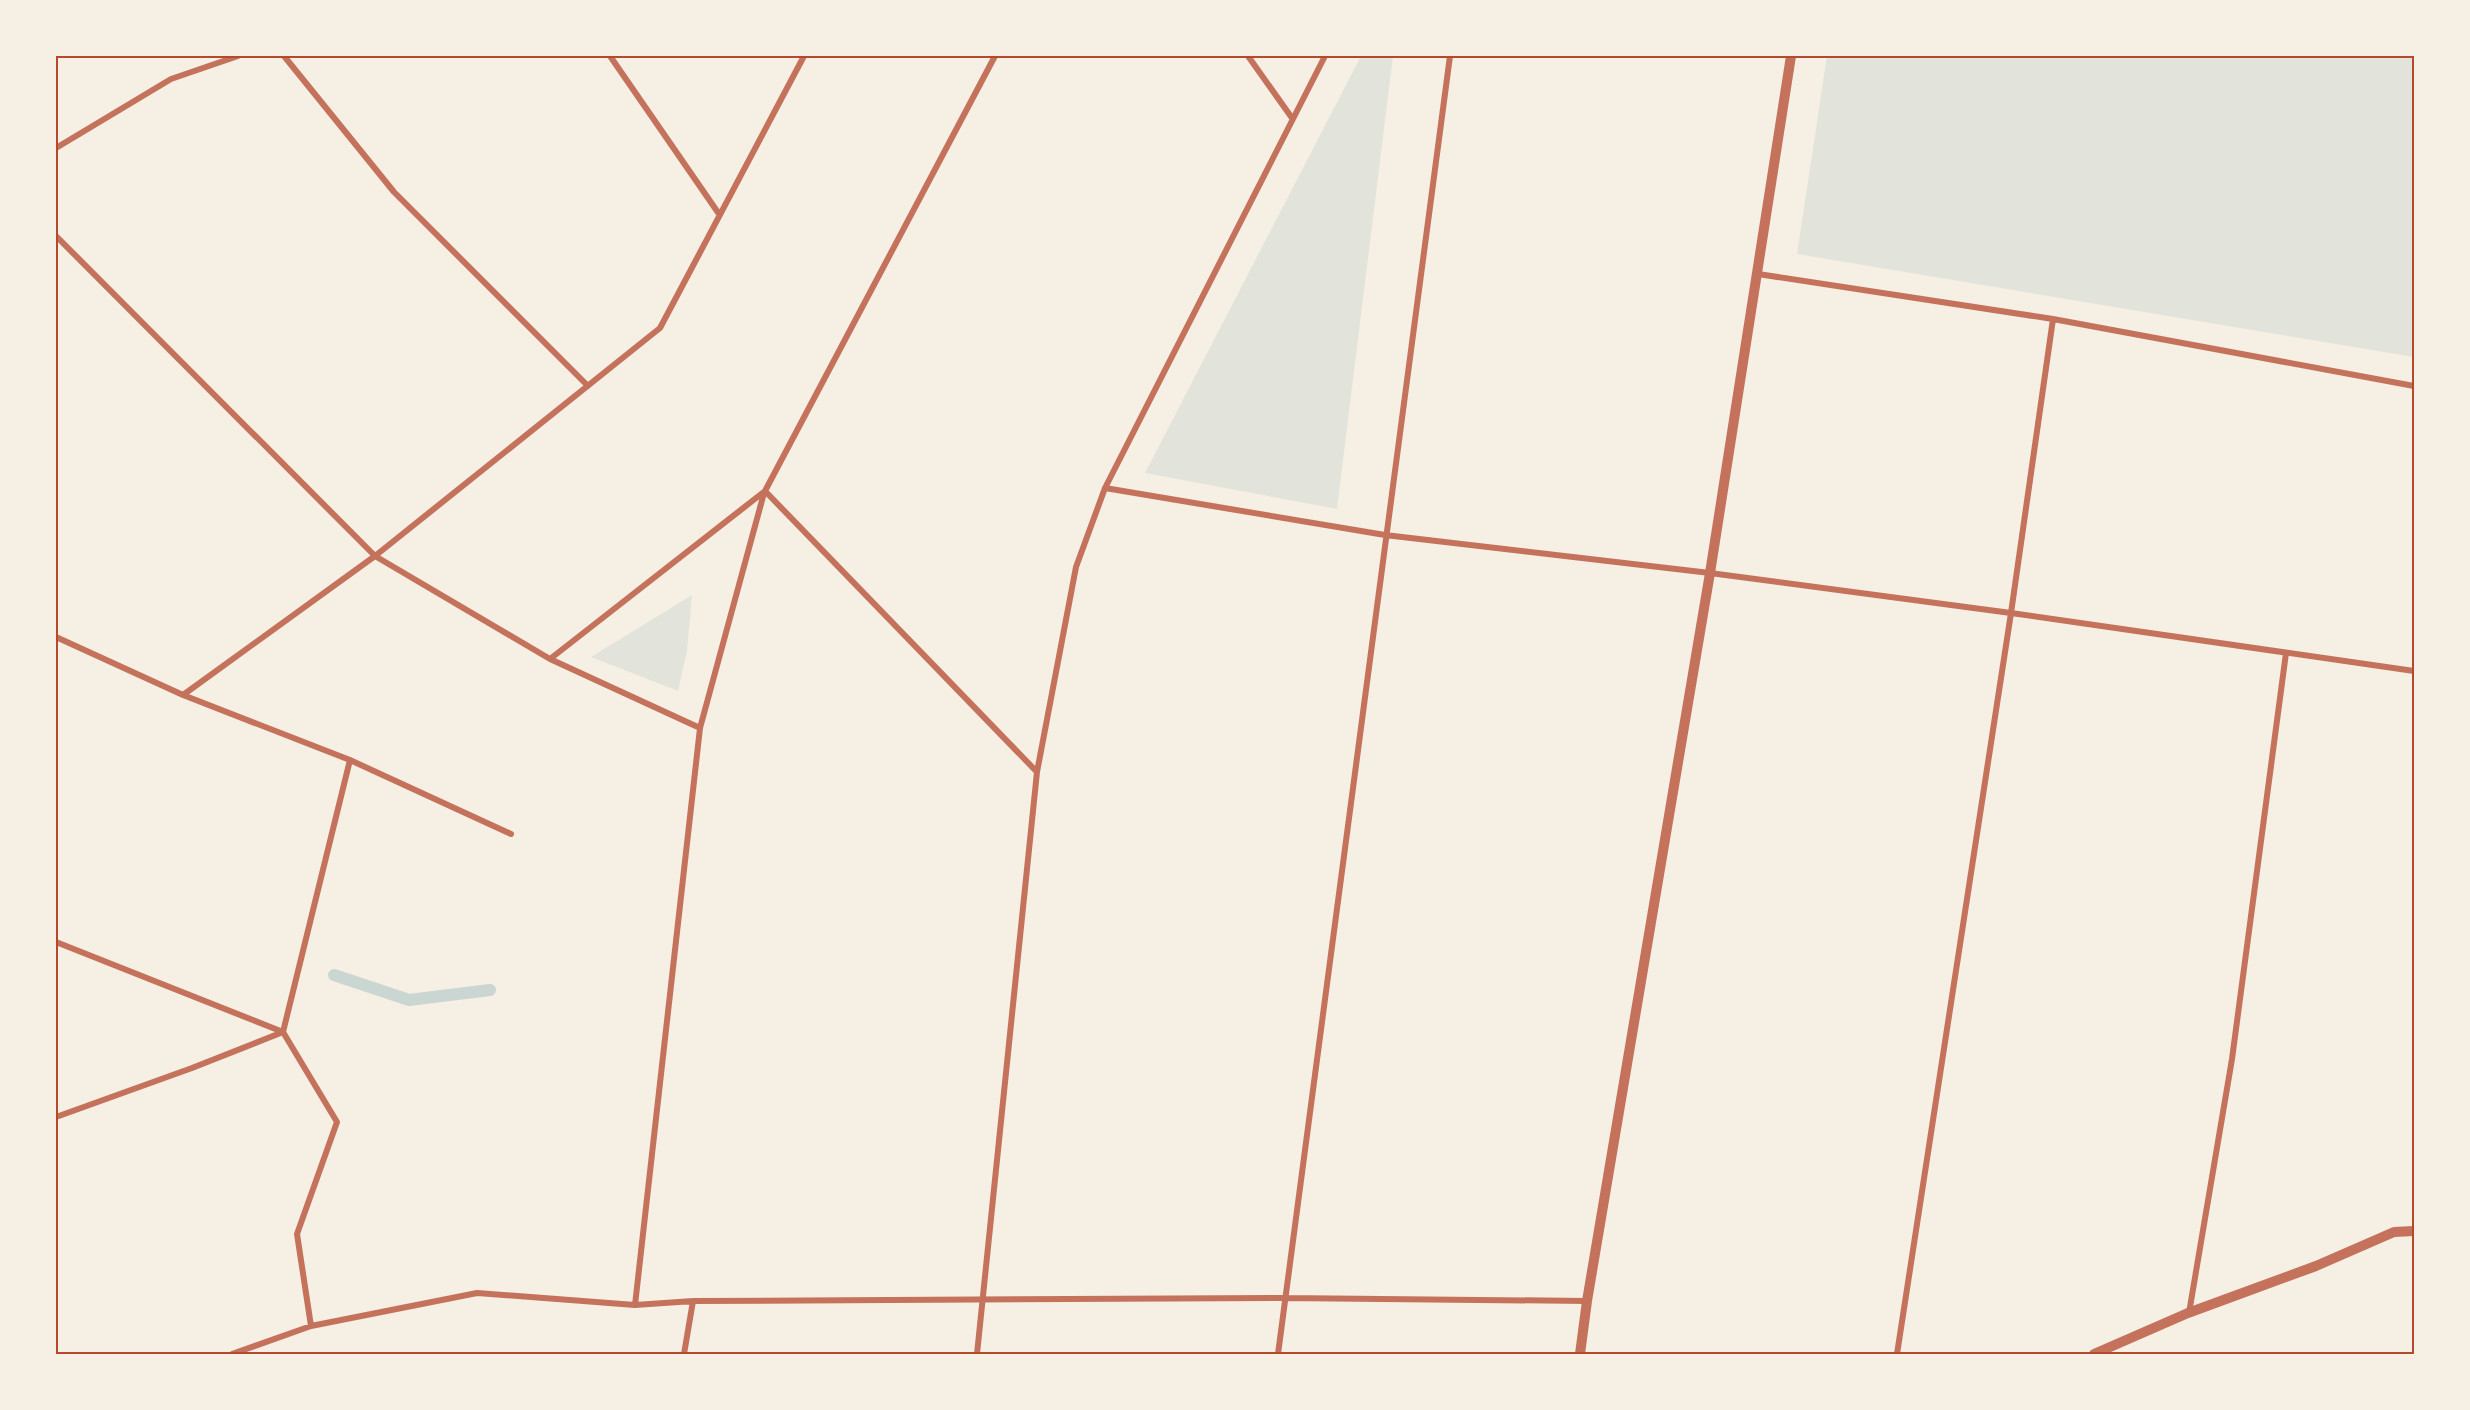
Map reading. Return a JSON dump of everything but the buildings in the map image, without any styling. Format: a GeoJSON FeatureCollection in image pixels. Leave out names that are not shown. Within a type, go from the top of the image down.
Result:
{"type":"FeatureCollection","features":[{"type":"Feature","properties":{"kind":"street"},"geometry":{"type":"LineString","coordinates":[[56,148],[171,79],[238,56]]}},
{"type":"Feature","properties":{"kind":"street"},"geometry":{"type":"LineString","coordinates":[[284,56],[394,192],[588,386]]}},
{"type":"Feature","properties":{"kind":"street"},"geometry":{"type":"LineString","coordinates":[[610,56],[719,214]]}},
{"type":"Feature","properties":{"kind":"street"},"geometry":{"type":"LineString","coordinates":[[183,695],[375,556],[660,328],[804,56]]}},
{"type":"Feature","properties":{"kind":"street"},"geometry":{"type":"LineString","coordinates":[[634,1305],[700,728],[765,492],[995,56]]}},
{"type":"Feature","properties":{"kind":"street"},"geometry":{"type":"LineString","coordinates":[[1248,56],[1292,118]]}},
{"type":"Feature","properties":{"kind":"street"},"geometry":{"type":"LineString","coordinates":[[977,1354],[1037,772],[1076,567],[1105,488],[1325,56]]}},
{"type":"Feature","properties":{"kind":"street"},"geometry":{"type":"LineString","coordinates":[[1278,1354],[1450,56]]}},
{"type":"Feature","properties":{"kind":"street"},"geometry":{"type":"LineString","coordinates":[[1580,1354],[1710,573],[1791,56]]}},
{"type":"Feature","properties":{"kind":"street"},"geometry":{"type":"LineString","coordinates":[[56,236],[375,556],[550,659],[700,728]]}},
{"type":"Feature","properties":{"kind":"street"},"geometry":{"type":"LineString","coordinates":[[1758,274],[2053,319],[2415,386]]}},
{"type":"Feature","properties":{"kind":"street"},"geometry":{"type":"LineString","coordinates":[[1897,1354],[2011,613],[2053,319]]}},
{"type":"Feature","properties":{"kind":"street"},"geometry":{"type":"LineString","coordinates":[[1105,488],[1385,535],[1710,573],[2011,613],[2415,671]]}},
{"type":"Feature","properties":{"kind":"street"},"geometry":{"type":"LineString","coordinates":[[550,659],[765,492]]}},
{"type":"Feature","properties":{"kind":"street"},"geometry":{"type":"LineString","coordinates":[[765,492],[1037,772]]}},
{"type":"Feature","properties":{"kind":"street"},"geometry":{"type":"LineString","coordinates":[[56,631],[63,639]]}},
{"type":"Feature","properties":{"kind":"street"},"geometry":{"type":"LineString","coordinates":[[56,638],[63,639],[183,695],[350,760],[511,834]]}},
{"type":"Feature","properties":{"kind":"street"},"geometry":{"type":"LineString","coordinates":[[2188,1313],[2232,1059],[2286,653]]}},
{"type":"Feature","properties":{"kind":"street"},"geometry":{"type":"LineString","coordinates":[[283,1032],[350,760]]}},
{"type":"Feature","properties":{"kind":"street"},"geometry":{"type":"LineString","coordinates":[[56,942],[283,1032],[337,1122],[297,1234],[311,1326]]}},
{"type":"Feature","properties":{"kind":"street"},"geometry":{"type":"LineString","coordinates":[[56,1117],[192,1068],[283,1032]]}},
{"type":"Feature","properties":{"kind":"street"},"geometry":{"type":"LineString","coordinates":[[2094,1354],[2188,1313],[2316,1266],[2394,1232],[2415,1231]]}},
{"type":"Feature","properties":{"kind":"street"},"geometry":{"type":"LineString","coordinates":[[232,1354],[311,1326],[477,1293],[634,1305],[693,1301],[1285,1298],[1587,1301]]}},
{"type":"Feature","properties":{"kind":"street"},"geometry":{"type":"LineString","coordinates":[[684,1354],[693,1301]]}},
{"type":"Feature","properties":{"kind":"shaded area"},"geometry":{"type":"Polygon","coordinates":[[[1361,56],[1393,56],[1337,509],[1145,473],[1361,56]]]}},
{"type":"Feature","properties":{"kind":"shaded area"},"geometry":{"type":"Polygon","coordinates":[[[1827,56],[2414,56],[2414,357],[1797,254],[1827,56]]]}},
{"type":"Feature","properties":{"kind":"shaded area"},"geometry":{"type":"Polygon","coordinates":[[[692,595],[687,651],[678,691],[591,657],[692,595]]]}},
{"type":"Feature","properties":{"kind":"waterway"},"geometry":{"type":"LineString","coordinates":[[334,975],[409,1000],[490,990]]}}]}
